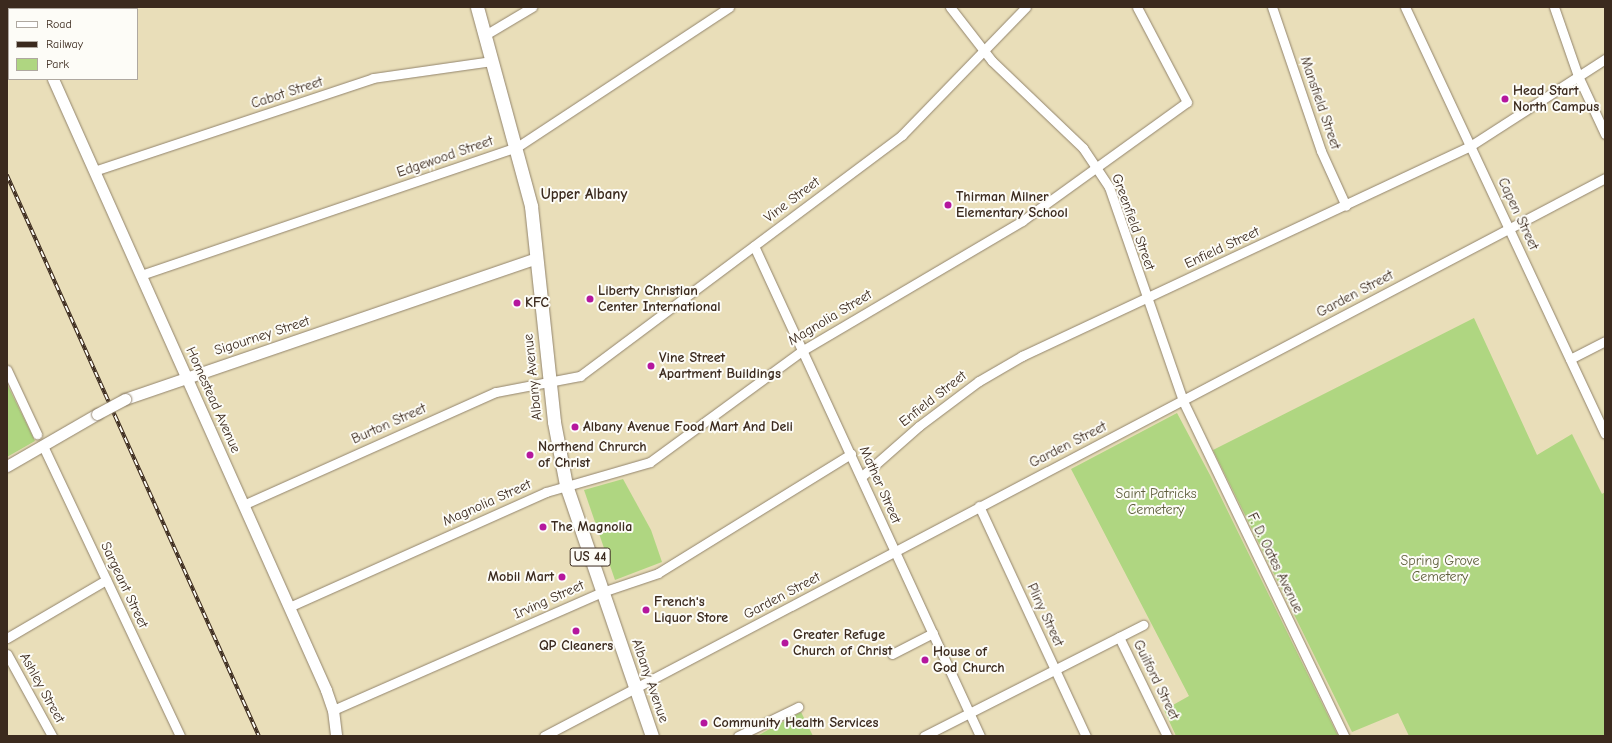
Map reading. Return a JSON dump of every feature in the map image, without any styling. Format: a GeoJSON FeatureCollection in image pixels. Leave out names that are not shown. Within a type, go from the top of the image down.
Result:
{"type":"FeatureCollection","features":[{"type":"Feature","properties":{"kind":"highway","name":"Albany Avenue"},"geometry":{"type":"LineString","coordinates":[[477,7],[517,147],[531,206],[551,383],[566,485],[652,736]]}},
{"type":"Feature","properties":{"kind":"main road","name":"Homestead Avenue"},"geometry":{"type":"LineString","coordinates":[[53,80],[289,607],[333,710],[336,736]]}},
{"type":"Feature","properties":{"kind":"main road","name":"Sigourney Street"},"geometry":{"type":"LineString","coordinates":[[7,466],[125,399],[537,258]]}},
{"type":"Feature","properties":{"kind":"street"},"geometry":{"type":"LineString","coordinates":[[485,34],[532,7]]}},
{"type":"Feature","properties":{"kind":"street","name":"Edgewood Street"},"geometry":{"type":"LineString","coordinates":[[141,275],[517,147],[729,7]]}},
{"type":"Feature","properties":{"kind":"street","name":"Greenfield Street"},"geometry":{"type":"LineString","coordinates":[[950,7],[984,52],[1098,167],[1109,187],[1145,298],[1183,401]]}},
{"type":"Feature","properties":{"kind":"street","name":"Vine Street"},"geometry":{"type":"LineString","coordinates":[[551,383],[580,376],[902,135],[1026,7]]}},
{"type":"Feature","properties":{"kind":"street","name":"Magnolia Street"},"geometry":{"type":"LineString","coordinates":[[289,607],[566,485],[650,462],[803,350],[1022,222],[1187,102],[1137,7]]}},
{"type":"Feature","properties":{"kind":"street","name":"Mansfield Street"},"geometry":{"type":"LineString","coordinates":[[1272,7],[1325,161],[1346,206]]}},
{"type":"Feature","properties":{"kind":"street","name":"Capen Street"},"geometry":{"type":"LineString","coordinates":[[1405,7],[1605,433]]}},
{"type":"Feature","properties":{"kind":"street"},"geometry":{"type":"LineString","coordinates":[[1554,7],[1578,76],[1605,134]]}},
{"type":"Feature","properties":{"kind":"street","name":"Enfield Street"},"geometry":{"type":"LineString","coordinates":[[861,477],[919,426],[980,381],[1022,356],[1346,206],[1470,146],[1605,59]]}},
{"type":"Feature","properties":{"kind":"street","name":"Cabot Street"},"geometry":{"type":"LineString","coordinates":[[94,171],[380,76],[493,61]]}},
{"type":"Feature","properties":{"kind":"street","name":"Garden Street"},"geometry":{"type":"LineString","coordinates":[[544,736],[1605,178]]}},
{"type":"Feature","properties":{"kind":"street","name":"Mather Street"},"geometry":{"type":"LineString","coordinates":[[754,246],[980,736]]}},
{"type":"Feature","properties":{"kind":"street"},"geometry":{"type":"LineString","coordinates":[[1570,359],[1605,341]]}},
{"type":"Feature","properties":{"kind":"street"},"geometry":{"type":"LineString","coordinates":[[7,370],[37,434]]}},
{"type":"Feature","properties":{"kind":"street","name":"Burton Street"},"geometry":{"type":"LineString","coordinates":[[243,505],[488,395],[510,388],[551,383]]}},
{"type":"Feature","properties":{"kind":"street","name":"F. D. Oates Avenue"},"geometry":{"type":"LineString","coordinates":[[1183,401],[1344,736]]}},
{"type":"Feature","properties":{"kind":"street","name":"Sargeant Street"},"geometry":{"type":"LineString","coordinates":[[43,446],[180,736]]}},
{"type":"Feature","properties":{"kind":"street","name":"Irving Street"},"geometry":{"type":"LineString","coordinates":[[333,710],[602,592],[658,572],[851,454]]}},
{"type":"Feature","properties":{"kind":"street","name":"Pliny Street"},"geometry":{"type":"LineString","coordinates":[[979,506],[1086,736]]}},
{"type":"Feature","properties":{"kind":"street"},"geometry":{"type":"LineString","coordinates":[[7,638],[106,580]]}},
{"type":"Feature","properties":{"kind":"street"},"geometry":{"type":"LineString","coordinates":[[924,736],[1143,625]]}},
{"type":"Feature","properties":{"kind":"street"},"geometry":{"type":"LineString","coordinates":[[892,654],[933,633]]}},
{"type":"Feature","properties":{"kind":"street","name":"Guilford Street"},"geometry":{"type":"LineString","coordinates":[[1119,637],[1167,736]]}},
{"type":"Feature","properties":{"kind":"street","name":"Ashley Street"},"geometry":{"type":"LineString","coordinates":[[7,654],[52,736]]}},
{"type":"Feature","properties":{"kind":"street"},"geometry":{"type":"LineString","coordinates":[[738,736],[798,707]]}},
{"type":"Feature","properties":{"kind":"green space","name":"Spring Grove Cemetery"},"geometry":{"type":"Polygon","coordinates":[[[1474,318],[1537,455],[1572,434],[1602,494],[1605,492],[1605,736],[1409,736],[1398,713],[1352,732],[1213,450],[1474,318]]]}},
{"type":"Feature","properties":{"kind":"green space"},"geometry":{"type":"Polygon","coordinates":[[[7,384],[35,441],[7,457],[7,384]]]}},
{"type":"Feature","properties":{"kind":"green space","name":"Saint Patricks Cemetery"},"geometry":{"type":"Polygon","coordinates":[[[1177,413],[1210,475],[1338,736],[1176,736],[1164,710],[1189,696],[1071,469],[1177,413]]]}},
{"type":"Feature","properties":{"kind":"green space"},"geometry":{"type":"Polygon","coordinates":[[[623,479],[651,530],[662,562],[615,580],[584,490],[623,479]]]}},
{"type":"Feature","properties":{"kind":"green space"},"geometry":{"type":"Polygon","coordinates":[[[801,712],[813,736],[757,736],[801,712]]]}},
{"type":"Feature","properties":{"kind":"railway"},"geometry":{"type":"LineString","coordinates":[[7,175],[259,736]]}},
{"type":"Feature","properties":{"kind":"place","name":"Head Start North Campus"},"geometry":{"type":"Point","coordinates":[1505,99]}},
{"type":"Feature","properties":{"kind":"place","name":"Thirman Milner Elementary School"},"geometry":{"type":"Point","coordinates":[948,205]}},
{"type":"Feature","properties":{"kind":"place","name":"Liberty Christian Center International"},"geometry":{"type":"Point","coordinates":[590,299]}},
{"type":"Feature","properties":{"kind":"place","name":"KFC"},"geometry":{"type":"Point","coordinates":[517,303]}},
{"type":"Feature","properties":{"kind":"place","name":"Vine Street Apartment Buildings"},"geometry":{"type":"Point","coordinates":[651,366]}},
{"type":"Feature","properties":{"kind":"place","name":"Albany Avenue Food Mart And Deli"},"geometry":{"type":"Point","coordinates":[575,427]}},
{"type":"Feature","properties":{"kind":"place","name":"Northend Chrurch of Christ"},"geometry":{"type":"Point","coordinates":[530,455]}},
{"type":"Feature","properties":{"kind":"place","name":"The Magnolia"},"geometry":{"type":"Point","coordinates":[543,527]}},
{"type":"Feature","properties":{"kind":"place","name":"Mobil Mart"},"geometry":{"type":"Point","coordinates":[562,577]}},
{"type":"Feature","properties":{"kind":"place","name":"French's Liquor Store"},"geometry":{"type":"Point","coordinates":[646,610]}},
{"type":"Feature","properties":{"kind":"place","name":"QP Cleaners"},"geometry":{"type":"Point","coordinates":[576,631]}},
{"type":"Feature","properties":{"kind":"place","name":"Greater Refuge Church of Christ"},"geometry":{"type":"Point","coordinates":[785,643]}},
{"type":"Feature","properties":{"kind":"place","name":"House of God Church"},"geometry":{"type":"Point","coordinates":[925,660]}},
{"type":"Feature","properties":{"kind":"place","name":"Community Health Services"},"geometry":{"type":"Point","coordinates":[704,723]}},
{"type":"Feature","properties":{"kind":"district","name":"Upper Albany"},"geometry":{"type":"Point","coordinates":[584,195]}}]}
